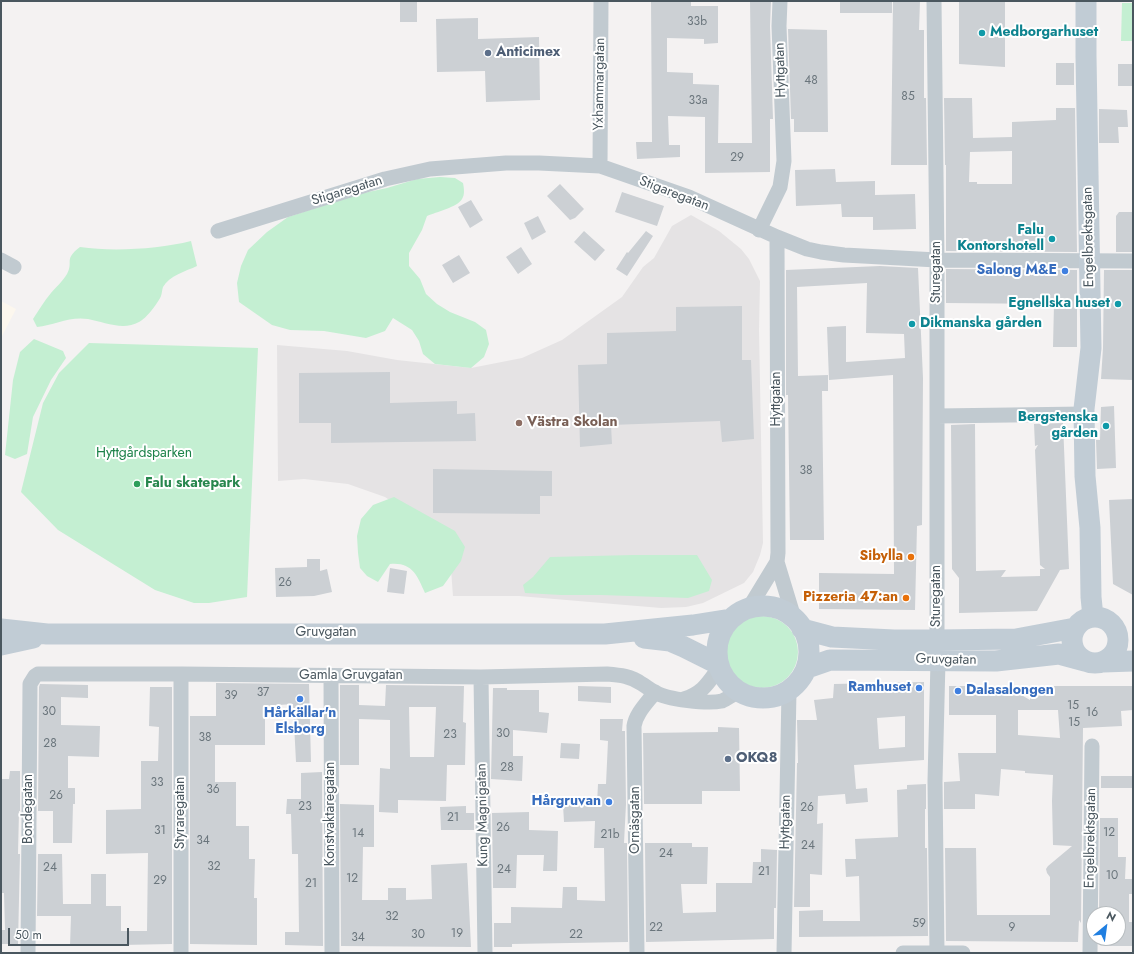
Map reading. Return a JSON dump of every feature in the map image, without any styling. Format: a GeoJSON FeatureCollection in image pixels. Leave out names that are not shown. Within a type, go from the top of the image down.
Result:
{"type":"FeatureCollection","features":[{"type":"Feature","properties":{"kind":"main road","name":"Engelbrektsgatan"},"geometry":{"type":"LineString","coordinates":[[1086,1],[1091,348],[1084,414],[1085,476],[1090,528],[1092,617]]}},
{"type":"Feature","properties":{"kind":"main road"},"geometry":{"type":"LineString","coordinates":[[763,606],[777,608],[798,623],[809,648],[807,668],[796,684],[789,691],[781,695],[764,699],[750,697],[738,692],[725,679],[719,666],[717,648],[721,632],[730,619],[749,608],[763,606]]}},
{"type":"Feature","properties":{"kind":"main road"},"geometry":{"type":"LineString","coordinates":[[1092,617],[1107,619],[1125,632],[1119,638],[1115,652],[1110,658],[1094,661],[1079,656],[1074,650],[1072,635],[1075,628],[1083,620],[1092,617]]}},
{"type":"Feature","properties":{"kind":"main road","name":"Gruvgatan"},"geometry":{"type":"LineString","coordinates":[[1,629],[47,634],[605,634],[692,625],[730,619]]}},
{"type":"Feature","properties":{"kind":"main road","name":"Gruvgatan"},"geometry":{"type":"LineString","coordinates":[[798,623],[832,637],[894,640],[1016,639],[1075,628]]}},
{"type":"Feature","properties":{"kind":"main road","name":"Gruvgatan"},"geometry":{"type":"LineString","coordinates":[[1,645],[47,634]]}},
{"type":"Feature","properties":{"kind":"main road","name":"Gruvgatan"},"geometry":{"type":"LineString","coordinates":[[605,634],[670,641],[719,666]]}},
{"type":"Feature","properties":{"kind":"main road","name":"Gruvgatan"},"geometry":{"type":"LineString","coordinates":[[807,668],[830,660],[996,661],[1059,654],[1094,661],[1133,661]]}},
{"type":"Feature","properties":{"kind":"street","name":"Yxhammargatan"},"geometry":{"type":"LineString","coordinates":[[600,166],[601,1]]}},
{"type":"Feature","properties":{"kind":"street","name":"Hyttgatan"},"geometry":{"type":"LineString","coordinates":[[759,230],[780,187],[784,161],[779,33],[780,1]]}},
{"type":"Feature","properties":{"kind":"street","name":"Sturegatan"},"geometry":{"type":"LineString","coordinates":[[934,1],[937,260],[937,640]]}},
{"type":"Feature","properties":{"kind":"street","name":"Stigaregatan"},"geometry":{"type":"LineString","coordinates":[[218,231],[385,179],[430,169],[506,163],[600,166],[689,197],[759,230],[807,249],[821,252],[844,255],[937,260],[1133,261]]}},
{"type":"Feature","properties":{"kind":"street","name":"Hyttgatan"},"geometry":{"type":"LineString","coordinates":[[749,608],[777,562],[778,553],[777,237]]}},
{"type":"Feature","properties":{"kind":"street"},"geometry":{"type":"LineString","coordinates":[[937,416],[1084,414]]}},
{"type":"Feature","properties":{"kind":"street","name":"Hyttgatan"},"geometry":{"type":"LineString","coordinates":[[777,562],[798,623]]}},
{"type":"Feature","properties":{"kind":"street"},"geometry":{"type":"LineString","coordinates":[[938,661],[935,781],[938,953]]}},
{"type":"Feature","properties":{"kind":"street"},"geometry":{"type":"LineString","coordinates":[[684,699],[694,696],[700,692],[719,666]]}},
{"type":"Feature","properties":{"kind":"street","name":"Gamla Gruvgatan"},"geometry":{"type":"LineString","coordinates":[[43,673],[482,677],[560,674],[621,675],[641,682],[664,697],[706,702],[722,701],[738,692]]}},
{"type":"Feature","properties":{"kind":"street","name":"Bondegatan"},"geometry":{"type":"LineString","coordinates":[[28,953],[29,732],[31,680],[35,676],[43,673]]}},
{"type":"Feature","properties":{"kind":"street","name":"Styraregatan"},"geometry":{"type":"LineString","coordinates":[[181,674],[181,953]]}},
{"type":"Feature","properties":{"kind":"street","name":"Konstvaktaregatan"},"geometry":{"type":"LineString","coordinates":[[330,676],[332,953]]}},
{"type":"Feature","properties":{"kind":"street","name":"Kung Magnigatan"},"geometry":{"type":"LineString","coordinates":[[482,677],[485,953]]}},
{"type":"Feature","properties":{"kind":"street","name":"Hyttgatan"},"geometry":{"type":"LineString","coordinates":[[784,953],[789,691]]}},
{"type":"Feature","properties":{"kind":"street","name":"Ornäsgatan"},"geometry":{"type":"LineString","coordinates":[[636,953],[634,726],[641,710],[655,692]]}},
{"type":"Feature","properties":{"kind":"street","name":"Engelbrektsgatan"},"geometry":{"type":"LineString","coordinates":[[1090,953],[1092,746]]}},
{"type":"Feature","properties":{"kind":"street"},"geometry":{"type":"LineString","coordinates":[[903,953],[963,953]]}},
{"type":"Feature","properties":{"kind":"shaded area","name":"Västra Skolan"},"geometry":{"type":"Polygon","coordinates":[[[691,215],[719,231],[741,249],[749,259],[760,281],[759,330],[763,543],[753,572],[744,583],[703,603],[686,607],[661,608],[519,596],[453,596],[451,569],[427,526],[385,497],[348,484],[304,479],[278,481],[277,345],[347,351],[397,360],[471,368],[522,358],[562,340],[622,297],[643,267],[654,258],[672,226],[691,215]]]}},
{"type":"Feature","properties":{"kind":"shaded area"},"geometry":{"type":"Polygon","coordinates":[[[1,301],[16,309],[1,338],[1,301]]]}},
{"type":"Feature","properties":{"kind":"green space"},"geometry":{"type":"Polygon","coordinates":[[[1122,3],[1133,3],[1133,41],[1121,41],[1122,3]]]}},
{"type":"Feature","properties":{"kind":"green space"},"geometry":{"type":"Polygon","coordinates":[[[440,177],[455,178],[463,183],[463,197],[460,202],[452,207],[427,216],[422,230],[409,253],[409,266],[420,279],[426,294],[437,304],[450,312],[475,322],[486,330],[489,344],[484,357],[471,368],[435,364],[423,354],[419,341],[412,330],[393,318],[385,331],[366,338],[324,331],[290,330],[272,325],[239,302],[237,283],[241,266],[248,250],[267,232],[288,217],[359,194],[387,188],[417,179],[440,177]]]}},
{"type":"Feature","properties":{"kind":"green space"},"geometry":{"type":"Polygon","coordinates":[[[191,241],[197,266],[178,274],[169,280],[163,287],[161,296],[157,303],[139,322],[133,325],[120,326],[81,318],[37,327],[33,319],[48,296],[65,277],[69,270],[70,258],[80,247],[93,249],[136,249],[165,246],[191,241]]]}},
{"type":"Feature","properties":{"kind":"green space"},"geometry":{"type":"Polygon","coordinates":[[[34,339],[63,351],[66,358],[51,380],[33,417],[27,454],[15,459],[5,455],[13,380],[20,352],[34,339]]]}},
{"type":"Feature","properties":{"kind":"green space","name":"Hyttgårdsparken"},"geometry":{"type":"Polygon","coordinates":[[[89,343],[258,348],[247,597],[209,603],[194,603],[155,590],[58,530],[21,492],[43,403],[59,373],[89,343]]]}},
{"type":"Feature","properties":{"kind":"green space"},"geometry":{"type":"Polygon","coordinates":[[[394,497],[455,531],[465,547],[461,561],[443,586],[425,593],[413,571],[404,565],[390,564],[378,582],[367,576],[360,568],[357,536],[361,519],[373,505],[394,497]]]}},
{"type":"Feature","properties":{"kind":"green space"},"geometry":{"type":"Polygon","coordinates":[[[697,555],[712,580],[709,591],[688,598],[525,593],[523,585],[533,577],[550,557],[697,555]]]}},
{"type":"Feature","properties":{"kind":"green space"},"geometry":{"type":"Polygon","coordinates":[[[762,616],[776,619],[788,626],[795,638],[798,652],[795,666],[788,678],[776,685],[762,688],[748,685],[736,678],[729,666],[726,652],[729,638],[736,626],[748,619],[762,616]]]}},
{"type":"Feature","properties":{"kind":"building"},"geometry":{"type":"Polygon","coordinates":[[[400,1],[417,1],[417,22],[400,22],[400,1]]]}},
{"type":"Feature","properties":{"kind":"building"},"geometry":{"type":"Polygon","coordinates":[[[651,1],[691,1],[691,6],[718,6],[718,43],[704,44],[704,39],[667,38],[667,72],[693,73],[693,84],[719,85],[718,143],[752,143],[750,1],[771,1],[770,26],[773,119],[770,119],[770,172],[705,173],[705,117],[668,116],[669,145],[680,145],[680,157],[637,159],[636,142],[652,142],[651,1]]]}},
{"type":"Feature","properties":{"kind":"building"},"geometry":{"type":"Polygon","coordinates":[[[840,1],[892,1],[892,13],[840,13],[840,1]]]}},
{"type":"Feature","properties":{"kind":"building"},"geometry":{"type":"Polygon","coordinates":[[[893,1],[920,1],[919,30],[924,30],[924,98],[926,98],[927,165],[891,165],[893,1]]]}},
{"type":"Feature","properties":{"kind":"building","name":"Medborgarhuset"},"geometry":{"type":"Polygon","coordinates":[[[959,1],[1005,1],[1005,67],[959,64],[959,1]]]}},
{"type":"Feature","properties":{"kind":"building","name":"Anticimex"},"geometry":{"type":"Polygon","coordinates":[[[478,18],[478,39],[539,37],[540,100],[486,102],[485,71],[437,72],[436,19],[478,18]]]}},
{"type":"Feature","properties":{"kind":"building"},"geometry":{"type":"Polygon","coordinates":[[[788,29],[827,30],[828,132],[794,132],[794,119],[791,119],[788,29]]]}},
{"type":"Feature","properties":{"kind":"building"},"geometry":{"type":"Polygon","coordinates":[[[1056,63],[1074,63],[1074,85],[1056,85],[1056,63]]]}},
{"type":"Feature","properties":{"kind":"building"},"geometry":{"type":"Polygon","coordinates":[[[1118,64],[1133,64],[1133,86],[1118,86],[1118,64]]]}},
{"type":"Feature","properties":{"kind":"building"},"geometry":{"type":"Polygon","coordinates":[[[944,98],[972,98],[973,138],[1012,137],[1012,122],[1056,120],[1056,108],[1075,108],[1077,252],[946,251],[944,98]],[[1012,151],[970,152],[969,182],[977,182],[977,184],[1012,184],[1012,151]]]}},
{"type":"Feature","properties":{"kind":"building"},"geometry":{"type":"Polygon","coordinates":[[[1099,109],[1127,110],[1128,127],[1118,127],[1119,143],[1099,143],[1099,109]]]}},
{"type":"Feature","properties":{"kind":"building"},"geometry":{"type":"Polygon","coordinates":[[[835,169],[836,182],[875,181],[875,195],[915,194],[916,229],[873,230],[873,217],[842,217],[841,204],[796,206],[795,170],[835,169]]]}},
{"type":"Feature","properties":{"kind":"building"},"geometry":{"type":"Polygon","coordinates":[[[560,184],[584,209],[575,218],[570,220],[547,196],[560,184]]]}},
{"type":"Feature","properties":{"kind":"building"},"geometry":{"type":"Polygon","coordinates":[[[622,192],[664,206],[657,226],[615,212],[622,192]]]}},
{"type":"Feature","properties":{"kind":"building"},"geometry":{"type":"Polygon","coordinates":[[[471,200],[483,220],[470,228],[458,207],[471,200]]]}},
{"type":"Feature","properties":{"kind":"building"},"geometry":{"type":"Polygon","coordinates":[[[1119,212],[1133,212],[1133,252],[1116,252],[1116,216],[1119,212]]]}},
{"type":"Feature","properties":{"kind":"building"},"geometry":{"type":"Polygon","coordinates":[[[538,216],[546,232],[532,240],[524,223],[538,216]]]}},
{"type":"Feature","properties":{"kind":"building"},"geometry":{"type":"Polygon","coordinates":[[[584,231],[605,250],[595,261],[574,242],[584,231]]]}},
{"type":"Feature","properties":{"kind":"building"},"geometry":{"type":"Polygon","coordinates":[[[646,231],[653,236],[627,276],[616,269],[627,252],[628,253],[646,231]]]}},
{"type":"Feature","properties":{"kind":"building"},"geometry":{"type":"Polygon","coordinates":[[[521,247],[532,264],[518,274],[506,257],[521,247]]]}},
{"type":"Feature","properties":{"kind":"building"},"geometry":{"type":"Polygon","coordinates":[[[459,255],[470,273],[453,283],[442,265],[459,255]]]}},
{"type":"Feature","properties":{"kind":"building"},"geometry":{"type":"Polygon","coordinates":[[[880,266],[918,268],[923,378],[922,525],[917,526],[915,610],[819,609],[819,573],[894,574],[893,375],[829,380],[827,327],[846,326],[846,362],[905,358],[904,334],[866,333],[867,283],[797,287],[798,376],[828,375],[828,391],[822,391],[824,540],[790,540],[788,395],[786,395],[786,270],[880,266]]]}},
{"type":"Feature","properties":{"kind":"building"},"geometry":{"type":"Polygon","coordinates":[[[946,269],[1077,270],[1077,347],[1053,347],[1054,304],[946,303],[946,269]]]}},
{"type":"Feature","properties":{"kind":"building","name":"Egnellska huset"},"geometry":{"type":"Polygon","coordinates":[[[1104,270],[1133,270],[1133,380],[1101,379],[1104,270]]]}},
{"type":"Feature","properties":{"kind":"building"},"geometry":{"type":"Polygon","coordinates":[[[742,306],[742,360],[751,360],[754,439],[722,442],[720,421],[611,425],[612,444],[580,447],[578,365],[607,364],[607,333],[676,331],[676,307],[742,306]]]}},
{"type":"Feature","properties":{"kind":"building"},"geometry":{"type":"Polygon","coordinates":[[[390,372],[390,403],[457,401],[457,414],[475,413],[476,441],[331,443],[331,423],[299,423],[299,373],[390,372]]]}},
{"type":"Feature","properties":{"kind":"building"},"geometry":{"type":"Polygon","coordinates":[[[1114,406],[1116,468],[1097,469],[1096,440],[1100,440],[1101,407],[1114,406]]]}},
{"type":"Feature","properties":{"kind":"building"},"geometry":{"type":"Polygon","coordinates":[[[1063,423],[1069,569],[1060,570],[1037,611],[959,613],[959,578],[952,569],[951,425],[975,424],[976,571],[1006,570],[1001,577],[1040,576],[1040,569],[1045,569],[1040,565],[1035,450],[1038,445],[1035,446],[1034,424],[1063,423]]]}},
{"type":"Feature","properties":{"kind":"building"},"geometry":{"type":"Polygon","coordinates":[[[433,469],[552,471],[552,496],[540,496],[540,514],[433,513],[433,469]]]}},
{"type":"Feature","properties":{"kind":"building"},"geometry":{"type":"Polygon","coordinates":[[[1133,499],[1133,595],[1113,584],[1109,500],[1133,499]]]}},
{"type":"Feature","properties":{"kind":"building"},"geometry":{"type":"Polygon","coordinates":[[[307,559],[320,559],[320,571],[327,569],[332,592],[314,596],[276,597],[275,568],[307,567],[307,559]]]}},
{"type":"Feature","properties":{"kind":"building"},"geometry":{"type":"Polygon","coordinates":[[[390,568],[407,571],[404,594],[387,592],[390,568]]]}},
{"type":"Feature","properties":{"kind":"building"},"geometry":{"type":"Polygon","coordinates":[[[924,682],[924,760],[854,765],[856,789],[867,788],[868,802],[846,804],[845,794],[818,796],[817,824],[823,823],[822,875],[810,874],[810,907],[794,907],[798,763],[797,720],[817,720],[814,700],[833,698],[834,684],[924,682]],[[905,716],[877,718],[879,749],[905,747],[905,716]]]}},
{"type":"Feature","properties":{"kind":"building"},"geometry":{"type":"Polygon","coordinates":[[[216,683],[309,684],[311,762],[296,762],[293,704],[265,706],[265,745],[215,745],[215,782],[236,782],[236,826],[249,826],[249,859],[255,859],[254,898],[257,898],[257,945],[190,944],[190,716],[216,716],[216,683]]]}},
{"type":"Feature","properties":{"kind":"building"},"geometry":{"type":"Polygon","coordinates":[[[40,684],[88,685],[88,698],[61,697],[61,725],[100,726],[99,757],[68,756],[68,788],[75,788],[72,843],[53,843],[53,811],[38,811],[40,684]]]}},
{"type":"Feature","properties":{"kind":"building"},"geometry":{"type":"Polygon","coordinates":[[[340,685],[359,685],[359,705],[385,706],[386,685],[464,686],[463,722],[466,723],[465,765],[447,765],[446,801],[398,800],[398,813],[379,812],[380,768],[390,769],[390,720],[359,719],[359,765],[340,765],[340,685]],[[409,707],[410,757],[434,757],[436,707],[409,707]]]}},
{"type":"Feature","properties":{"kind":"building"},"geometry":{"type":"Polygon","coordinates":[[[578,686],[611,687],[611,703],[578,701],[578,686]]]}},
{"type":"Feature","properties":{"kind":"building"},"geometry":{"type":"Polygon","coordinates":[[[949,686],[1006,686],[1030,700],[1030,686],[1133,686],[1133,710],[1121,711],[1122,726],[1083,728],[1081,923],[1079,920],[1078,942],[946,941],[945,848],[976,848],[977,915],[1050,915],[1050,877],[1046,869],[1072,846],[1053,845],[1053,775],[1025,773],[1025,771],[1001,769],[999,796],[975,794],[975,809],[944,809],[944,782],[960,781],[958,753],[996,753],[996,715],[949,715],[949,686]],[[1018,710],[1018,735],[1060,738],[1058,710],[1018,710]]]}},
{"type":"Feature","properties":{"kind":"building"},"geometry":{"type":"Polygon","coordinates":[[[150,687],[172,687],[172,944],[70,946],[71,916],[37,916],[38,854],[62,854],[63,904],[91,904],[91,874],[106,874],[106,906],[121,906],[121,931],[147,931],[148,853],[106,854],[106,810],[141,809],[141,761],[158,761],[159,727],[149,726],[150,687]]]}},
{"type":"Feature","properties":{"kind":"building"},"geometry":{"type":"Polygon","coordinates":[[[493,688],[507,688],[507,690],[539,690],[539,712],[549,713],[547,733],[513,730],[513,756],[523,756],[522,781],[491,779],[493,688]]]}},
{"type":"Feature","properties":{"kind":"building"},"geometry":{"type":"Polygon","coordinates":[[[600,719],[623,719],[622,731],[625,731],[626,804],[624,843],[627,843],[628,942],[512,944],[512,947],[494,947],[494,923],[511,923],[511,907],[562,908],[563,887],[577,887],[577,900],[605,901],[604,848],[594,848],[595,821],[564,822],[563,805],[597,804],[598,784],[606,784],[608,741],[600,740],[600,719]]]}},
{"type":"Feature","properties":{"kind":"building"},"geometry":{"type":"Polygon","coordinates":[[[718,727],[739,728],[740,791],[702,791],[702,804],[644,804],[643,733],[718,732],[718,727]]]}},
{"type":"Feature","properties":{"kind":"building"},"geometry":{"type":"Polygon","coordinates":[[[561,743],[580,744],[579,759],[560,758],[561,743]]]}},
{"type":"Feature","properties":{"kind":"building"},"geometry":{"type":"Polygon","coordinates":[[[10,771],[20,771],[18,944],[1,944],[1,930],[5,930],[4,893],[1,893],[1,779],[9,779],[10,771]]]}},
{"type":"Feature","properties":{"kind":"building"},"geometry":{"type":"Polygon","coordinates":[[[322,772],[323,946],[285,945],[285,932],[299,932],[298,854],[292,854],[291,814],[286,814],[287,799],[301,799],[301,773],[322,772]]]}},
{"type":"Feature","properties":{"kind":"building"},"geometry":{"type":"Polygon","coordinates":[[[1101,776],[1133,776],[1133,788],[1101,788],[1101,776]]]}},
{"type":"Feature","properties":{"kind":"building"},"geometry":{"type":"Polygon","coordinates":[[[926,784],[925,848],[927,848],[928,936],[799,937],[799,911],[823,910],[823,921],[860,921],[859,876],[846,877],[845,859],[856,859],[855,839],[898,837],[897,790],[907,789],[907,785],[926,784]]]}},
{"type":"Feature","properties":{"kind":"building"},"geometry":{"type":"Polygon","coordinates":[[[340,804],[374,805],[374,847],[363,847],[362,900],[388,900],[388,888],[406,888],[406,900],[432,899],[431,865],[467,863],[471,947],[341,946],[340,804]]]}},
{"type":"Feature","properties":{"kind":"building"},"geometry":{"type":"Polygon","coordinates":[[[466,806],[466,813],[474,813],[474,830],[441,830],[440,807],[466,806]]]}},
{"type":"Feature","properties":{"kind":"building"},"geometry":{"type":"Polygon","coordinates":[[[529,812],[529,830],[558,831],[557,871],[543,871],[544,855],[517,855],[516,888],[493,888],[492,813],[529,812]]]}},
{"type":"Feature","properties":{"kind":"building"},"geometry":{"type":"Polygon","coordinates":[[[1100,818],[1118,818],[1118,857],[1126,857],[1125,879],[1133,879],[1133,894],[1129,894],[1129,922],[1133,922],[1133,946],[1126,946],[1126,906],[1099,906],[1100,818]]]}},
{"type":"Feature","properties":{"kind":"building"},"geometry":{"type":"Polygon","coordinates":[[[645,843],[692,843],[692,847],[708,847],[707,884],[681,884],[683,913],[716,912],[716,883],[752,883],[753,862],[761,862],[761,849],[777,850],[774,939],[646,942],[645,843]]]}},
{"type":"Feature","properties":{"kind":"place","name":"Medborgarhuset"},"geometry":{"type":"Point","coordinates":[982,33]}},
{"type":"Feature","properties":{"kind":"place","name":"Anticimex"},"geometry":{"type":"Point","coordinates":[488,53]}},
{"type":"Feature","properties":{"kind":"place","name":"Falu Kontorshotell"},"geometry":{"type":"Point","coordinates":[1052,239]}},
{"type":"Feature","properties":{"kind":"place","name":"Salong M&E"},"geometry":{"type":"Point","coordinates":[1065,271]}},
{"type":"Feature","properties":{"kind":"place","name":"Egnellska huset"},"geometry":{"type":"Point","coordinates":[1118,304]}},
{"type":"Feature","properties":{"kind":"place","name":"Dikmanska gården"},"geometry":{"type":"Point","coordinates":[912,324]}},
{"type":"Feature","properties":{"kind":"place","name":"Västra Skolan"},"geometry":{"type":"Point","coordinates":[519,423]}},
{"type":"Feature","properties":{"kind":"place","name":"Bergstenska gården"},"geometry":{"type":"Point","coordinates":[1106,426]}},
{"type":"Feature","properties":{"kind":"place","name":"Falu skatepark"},"geometry":{"type":"Point","coordinates":[137,484]}},
{"type":"Feature","properties":{"kind":"place","name":"Sibylla"},"geometry":{"type":"Point","coordinates":[911,557]}},
{"type":"Feature","properties":{"kind":"place","name":"Pizzeria 47:an"},"geometry":{"type":"Point","coordinates":[906,598]}},
{"type":"Feature","properties":{"kind":"place","name":"Ramhuset"},"geometry":{"type":"Point","coordinates":[919,688]}},
{"type":"Feature","properties":{"kind":"place","name":"Dalasalongen"},"geometry":{"type":"Point","coordinates":[958,691]}},
{"type":"Feature","properties":{"kind":"place","name":"Hårkällar'n Elsborg"},"geometry":{"type":"Point","coordinates":[300,699]}},
{"type":"Feature","properties":{"kind":"place","name":"OKQ8"},"geometry":{"type":"Point","coordinates":[728,759]}},
{"type":"Feature","properties":{"kind":"place","name":"Hårgruvan"},"geometry":{"type":"Point","coordinates":[609,802]}}]}
